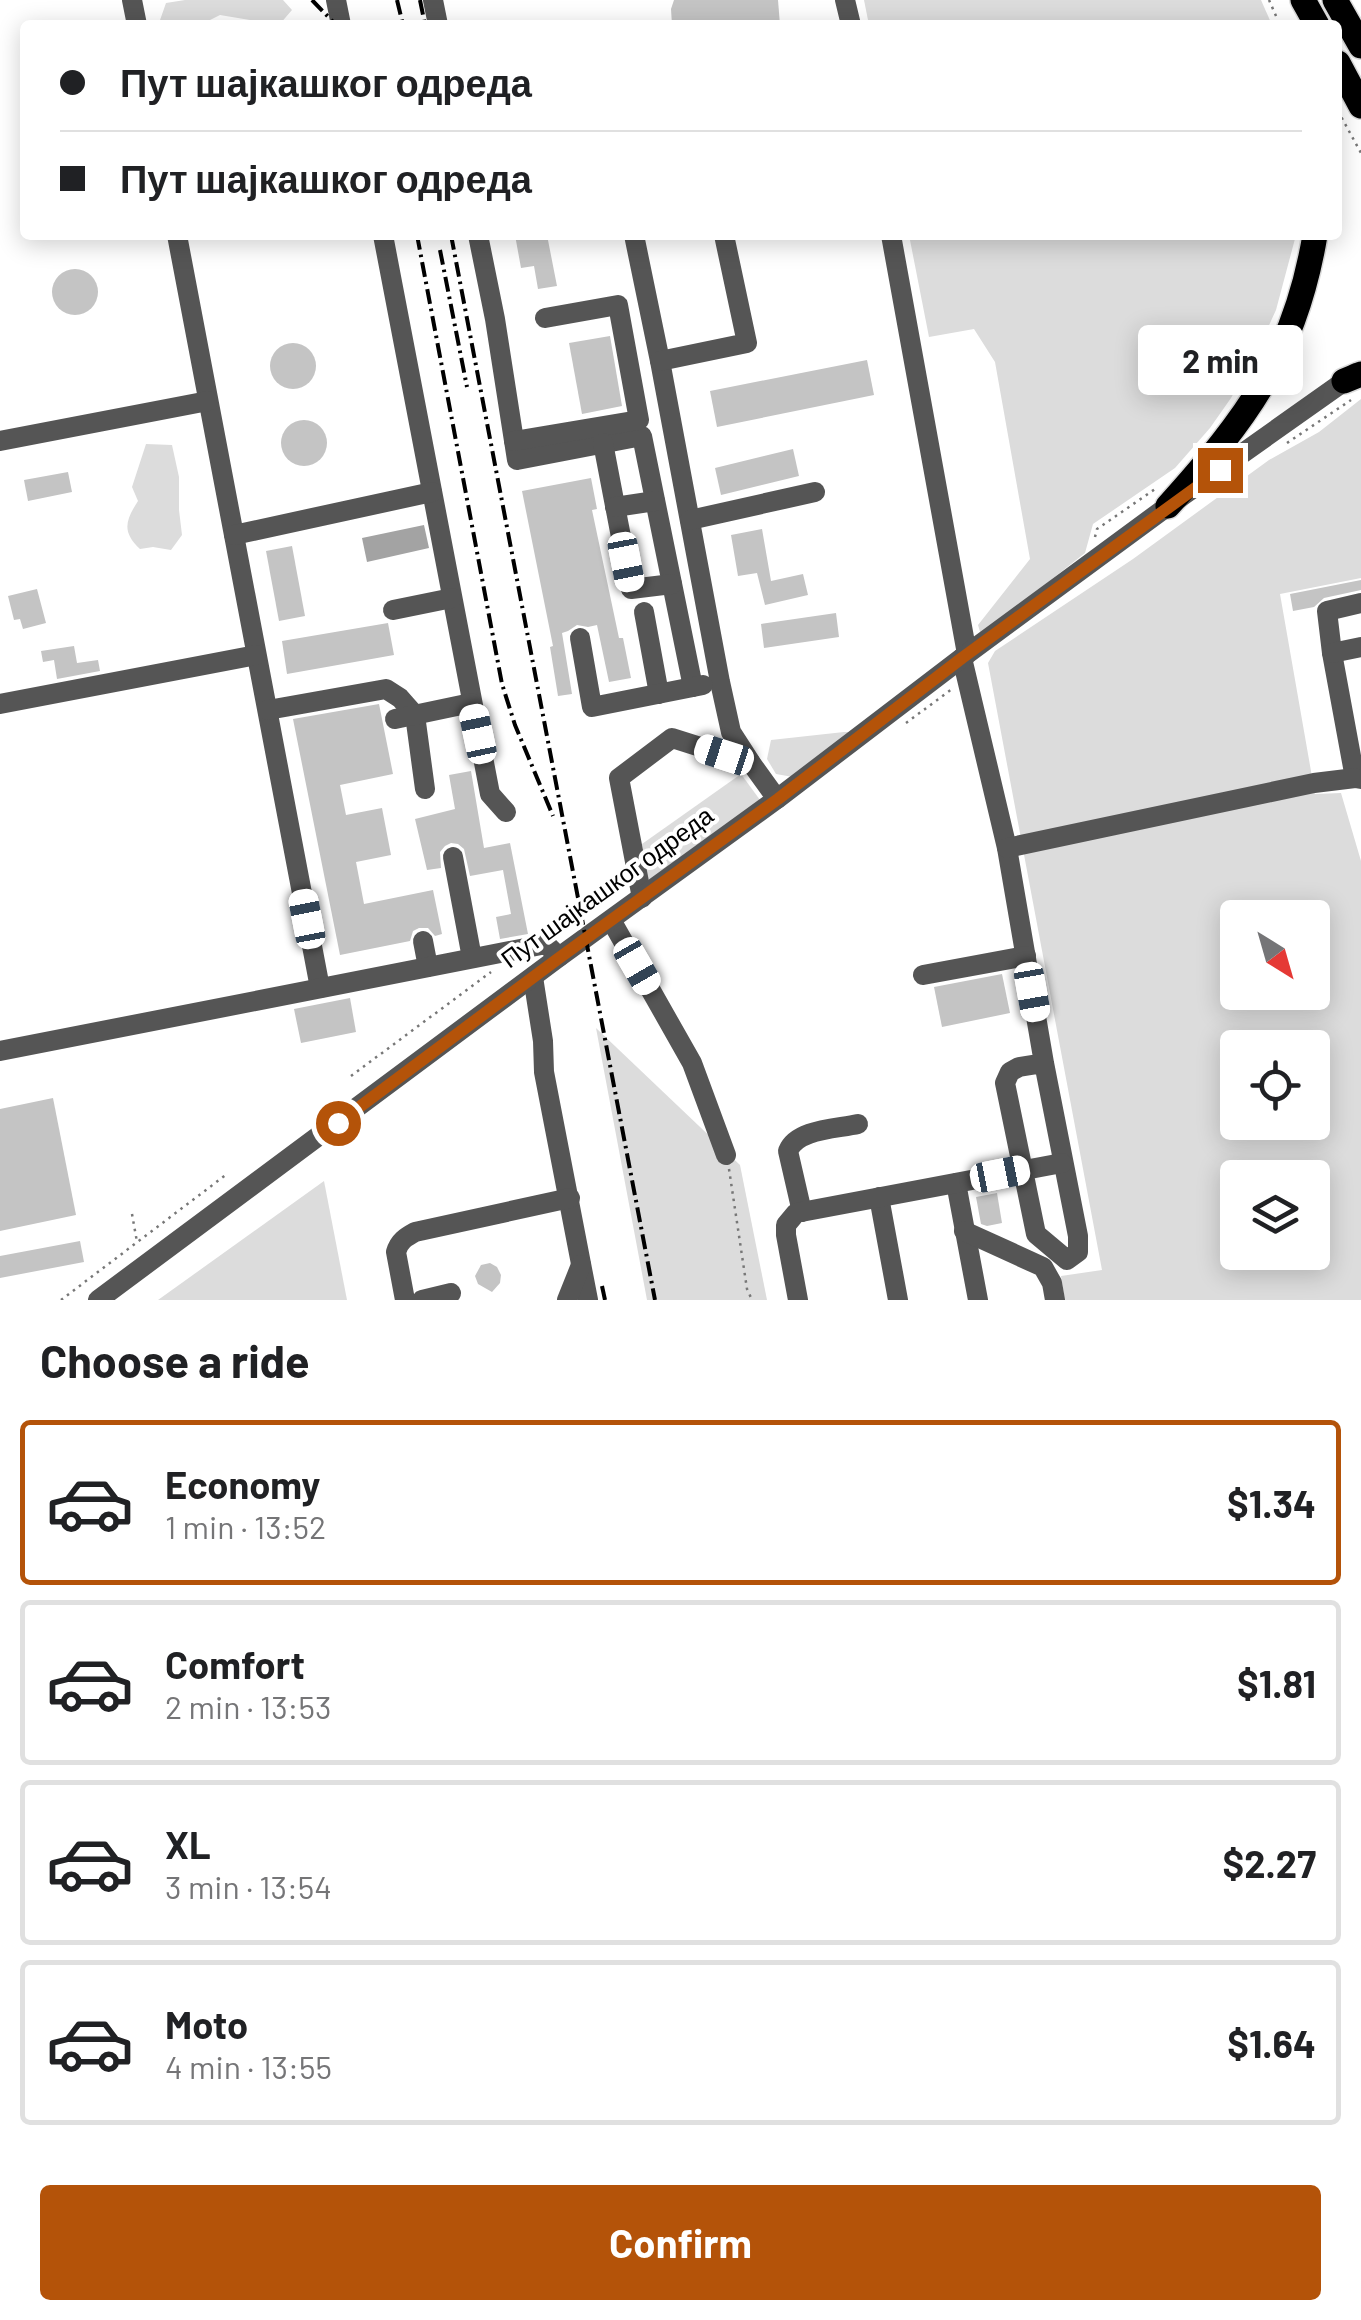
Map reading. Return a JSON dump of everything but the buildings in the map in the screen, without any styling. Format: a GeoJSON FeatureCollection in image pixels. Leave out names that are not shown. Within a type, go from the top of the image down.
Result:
{"type":"FeatureCollection","features":[{"type":"Feature","properties":{"kind":"main road"},"geometry":{"type":"LineString","coordinates":[[1336,0],[1361,46]]}},
{"type":"Feature","properties":{"kind":"main road"},"geometry":{"type":"LineString","coordinates":[[1342,70],[1361,106]]}},
{"type":"Feature","properties":{"kind":"main road"},"geometry":{"type":"LineString","coordinates":[[1163,497],[1237,426],[1264,384],[1298,309],[1314,240]]}},
{"type":"Feature","properties":{"kind":"street"},"geometry":{"type":"LineString","coordinates":[[178,240],[320,988]]}},
{"type":"Feature","properties":{"kind":"street"},"geometry":{"type":"LineString","coordinates":[[384,240],[490,794],[506,812]]}},
{"type":"Feature","properties":{"kind":"street"},"geometry":{"type":"LineString","coordinates":[[479,240],[517,460],[642,436],[693,687]]}},
{"type":"Feature","properties":{"kind":"street"},"geometry":{"type":"LineString","coordinates":[[635,240],[731,732],[778,799]]}},
{"type":"Feature","properties":{"kind":"street"},"geometry":{"type":"LineString","coordinates":[[660,361],[747,343],[725,240]]}},
{"type":"Feature","properties":{"kind":"street"},"geometry":{"type":"LineString","coordinates":[[892,240],[965,656],[1007,848],[1078,1236],[1078,1252],[1067,1260],[1036,1234],[1006,1083],[1010,1072],[1044,1063]]}},
{"type":"Feature","properties":{"kind":"street"},"geometry":{"type":"LineString","coordinates":[[514,442],[639,420],[618,305],[545,318]]}},
{"type":"Feature","properties":{"kind":"street"},"geometry":{"type":"LineString","coordinates":[[619,312],[650,307]]}},
{"type":"Feature","properties":{"kind":"street","name":"Пут шајкашког одреда"},"geometry":{"type":"LineString","coordinates":[[98,1300],[1086,568],[1163,497],[1357,372]]}},
{"type":"Feature","properties":{"kind":"street"},"geometry":{"type":"LineString","coordinates":[[0,441],[208,401]]}},
{"type":"Feature","properties":{"kind":"street"},"geometry":{"type":"LineString","coordinates":[[603,444],[631,590],[672,584]]}},
{"type":"Feature","properties":{"kind":"street"},"geometry":{"type":"LineString","coordinates":[[234,535],[432,492]]}},
{"type":"Feature","properties":{"kind":"street"},"geometry":{"type":"LineString","coordinates":[[690,520],[815,492]]}},
{"type":"Feature","properties":{"kind":"street"},"geometry":{"type":"LineString","coordinates":[[615,507],[656,501]]}},
{"type":"Feature","properties":{"kind":"street"},"geometry":{"type":"LineString","coordinates":[[392,610],[452,598]]}},
{"type":"Feature","properties":{"kind":"street"},"geometry":{"type":"LineString","coordinates":[[1007,848],[1314,783],[1358,778],[1354,731],[1332,653],[1326,611],[1361,603]]}},
{"type":"Feature","properties":{"kind":"street"},"geometry":{"type":"LineString","coordinates":[[644,612],[659,694]]}},
{"type":"Feature","properties":{"kind":"street"},"geometry":{"type":"LineString","coordinates":[[580,638],[592,707],[720,682]]}},
{"type":"Feature","properties":{"kind":"street"},"geometry":{"type":"LineString","coordinates":[[1332,653],[1361,647]]}},
{"type":"Feature","properties":{"kind":"street"},"geometry":{"type":"LineString","coordinates":[[0,704],[256,654]]}},
{"type":"Feature","properties":{"kind":"street"},"geometry":{"type":"LineString","coordinates":[[268,710],[386,689],[394,692],[425,789]]}},
{"type":"Feature","properties":{"kind":"street"},"geometry":{"type":"LineString","coordinates":[[405,718],[471,704]]}},
{"type":"Feature","properties":{"kind":"street"},"geometry":{"type":"LineString","coordinates":[[642,898],[619,778],[672,738],[751,763]]}},
{"type":"Feature","properties":{"kind":"street"},"geometry":{"type":"LineString","coordinates":[[453,857],[472,958]]}},
{"type":"Feature","properties":{"kind":"street"},"geometry":{"type":"LineString","coordinates":[[611,920],[692,1063],[726,1155]]}},
{"type":"Feature","properties":{"kind":"street"},"geometry":{"type":"LineString","coordinates":[[423,941],[428,967]]}},
{"type":"Feature","properties":{"kind":"street"},"geometry":{"type":"LineString","coordinates":[[0,1052],[546,944],[559,958]]}},
{"type":"Feature","properties":{"kind":"street"},"geometry":{"type":"LineString","coordinates":[[923,976],[1026,956]]}},
{"type":"Feature","properties":{"kind":"street"},"geometry":{"type":"LineString","coordinates":[[532,977],[576,1184],[570,1198],[591,1295]]}},
{"type":"Feature","properties":{"kind":"street"},"geometry":{"type":"LineString","coordinates":[[802,1212],[788,1151],[791,1144],[800,1136],[858,1124]]}},
{"type":"Feature","properties":{"kind":"street"},"geometry":{"type":"LineString","coordinates":[[798,1300],[786,1225],[796,1214],[1062,1163]]}},
{"type":"Feature","properties":{"kind":"street"},"geometry":{"type":"LineString","coordinates":[[956,1183],[978,1300]]}},
{"type":"Feature","properties":{"kind":"street"},"geometry":{"type":"LineString","coordinates":[[879,1197],[898,1300]]}},
{"type":"Feature","properties":{"kind":"street"},"geometry":{"type":"LineString","coordinates":[[405,1300],[396,1252],[406,1237],[570,1198]]}},
{"type":"Feature","properties":{"kind":"street"},"geometry":{"type":"LineString","coordinates":[[964,1231],[1043,1267],[1055,1300]]}},
{"type":"Feature","properties":{"kind":"street"},"geometry":{"type":"LineString","coordinates":[[566,1300],[582,1263]]}},
{"type":"Feature","properties":{"kind":"street"},"geometry":{"type":"LineString","coordinates":[[422,1300],[451,1293]]}},
{"type":"Feature","properties":{"kind":"path"},"geometry":{"type":"LineString","coordinates":[[1342,118],[1361,153]]}},
{"type":"Feature","properties":{"kind":"path"},"geometry":{"type":"LineString","coordinates":[[1086,568],[1097,530],[1163,497]]}},
{"type":"Feature","properties":{"kind":"path"},"geometry":{"type":"LineString","coordinates":[[351,1076],[497,968]]}},
{"type":"Feature","properties":{"kind":"path"},"geometry":{"type":"LineString","coordinates":[[726,1155],[752,1300]]}},
{"type":"Feature","properties":{"kind":"path"},"geometry":{"type":"LineString","coordinates":[[61,1300],[227,1174]]}},
{"type":"Feature","properties":{"kind":"path"},"geometry":{"type":"LineString","coordinates":[[132,1214],[138,1243]]}},
{"type":"Feature","properties":{"kind":"shaded area"},"geometry":{"type":"Polygon","coordinates":[[[283,0],[292,10],[283,20],[220,15],[210,20],[160,20],[166,3],[283,0]]]}},
{"type":"Feature","properties":{"kind":"shaded area"},"geometry":{"type":"Polygon","coordinates":[[[864,0],[1261,0],[1270,20],[868,20],[864,0]]]}},
{"type":"Feature","properties":{"kind":"shaded area"},"geometry":{"type":"Polygon","coordinates":[[[910,240],[1295,240],[1276,310],[1254,358],[1210,428],[1175,468],[1093,524],[1085,553],[981,635],[978,625],[1030,559],[995,362],[974,329],[929,337],[910,240]]]}},
{"type":"Feature","properties":{"kind":"shaded area"},"geometry":{"type":"Polygon","coordinates":[[[1361,399],[1361,578],[1280,594],[1315,794],[1341,793],[1361,861],[1361,1300],[1065,1300],[1061,1276],[1102,1270],[988,663],[995,651],[1133,559],[1269,460],[1319,432],[1361,399]]]}},
{"type":"Feature","properties":{"kind":"shaded area"},"geometry":{"type":"Polygon","coordinates":[[[146,444],[172,445],[179,477],[182,535],[171,550],[140,549],[128,532],[128,520],[138,501],[132,487],[146,444]]]}},
{"type":"Feature","properties":{"kind":"shaded area"},"geometry":{"type":"Polygon","coordinates":[[[424,525],[429,548],[367,562],[362,538],[424,525]]]}},
{"type":"Feature","properties":{"kind":"shaded area"},"geometry":{"type":"Polygon","coordinates":[[[852,732],[793,777],[776,774],[767,759],[771,740],[852,732]]]}},
{"type":"Feature","properties":{"kind":"shaded area"},"geometry":{"type":"Polygon","coordinates":[[[741,774],[760,800],[648,882],[642,844],[741,774]]]}},
{"type":"Feature","properties":{"kind":"shaded area"},"geometry":{"type":"Polygon","coordinates":[[[596,1028],[740,1165],[767,1300],[647,1300],[596,1028]]]}},
{"type":"Feature","properties":{"kind":"shaded area"},"geometry":{"type":"Polygon","coordinates":[[[324,1181],[347,1300],[158,1300],[324,1181]]]}},
{"type":"Feature","properties":{"kind":"railway"},"geometry":{"type":"LineString","coordinates":[[312,0],[331,20]]}},
{"type":"Feature","properties":{"kind":"railway"},"geometry":{"type":"LineString","coordinates":[[397,0],[402,20]]}},
{"type":"Feature","properties":{"kind":"railway"},"geometry":{"type":"LineString","coordinates":[[420,0],[424,20]]}},
{"type":"Feature","properties":{"kind":"railway"},"geometry":{"type":"LineString","coordinates":[[418,240],[502,684],[553,816]]}},
{"type":"Feature","properties":{"kind":"railway"},"geometry":{"type":"LineString","coordinates":[[452,240],[655,1300]]}},
{"type":"Feature","properties":{"kind":"railway"},"geometry":{"type":"LineString","coordinates":[[440,250],[467,387]]}},
{"type":"Feature","properties":{"kind":"railway"},"geometry":{"type":"LineString","coordinates":[[602,1286],[605,1300]]}},
{"type":"Feature","properties":{"kind":"route"},"geometry":{"type":"LineString","coordinates":[[338,1123],[1220,470]]}}]}
